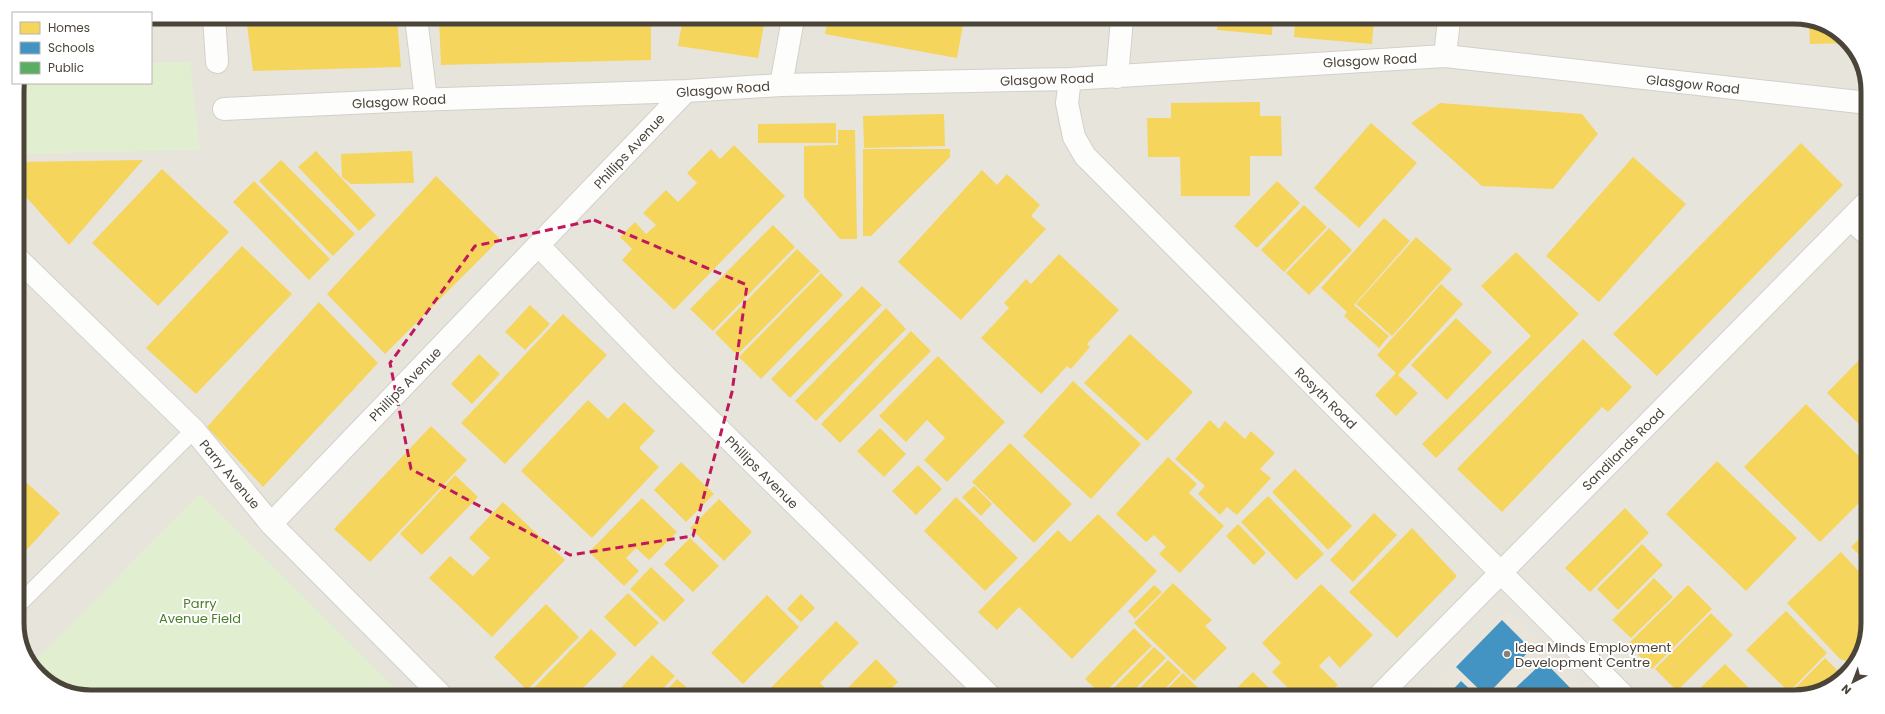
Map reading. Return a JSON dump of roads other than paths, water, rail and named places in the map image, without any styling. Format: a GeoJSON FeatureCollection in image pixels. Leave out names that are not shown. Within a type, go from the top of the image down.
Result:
{"type":"FeatureCollection","features":[{"type":"Feature","properties":{"kind":"street"},"geometry":{"type":"LineString","coordinates":[[214,24],[217,62]]}},
{"type":"Feature","properties":{"kind":"street"},"geometry":{"type":"LineString","coordinates":[[417,24],[426,99]]}},
{"type":"Feature","properties":{"kind":"street"},"geometry":{"type":"LineString","coordinates":[[781,85],[791,24]]}},
{"type":"Feature","properties":{"kind":"street"},"geometry":{"type":"LineString","coordinates":[[1117,77],[1122,24]]}},
{"type":"Feature","properties":{"kind":"street"},"geometry":{"type":"LineString","coordinates":[[1445,56],[1449,24]]}},
{"type":"Feature","properties":{"kind":"street","name":"Glasgow Road"},"geometry":{"type":"LineString","coordinates":[[224,109],[426,99],[686,92],[781,85],[1117,77],[1445,56],[1861,102]]}},
{"type":"Feature","properties":{"kind":"street","name":"Rosyth Road"},"geometry":{"type":"LineString","coordinates":[[1070,79],[1067,103],[1074,137],[1085,156],[1618,690]]}},
{"type":"Feature","properties":{"kind":"street","name":"Phillips Avenue"},"geometry":{"type":"LineString","coordinates":[[271,524],[686,92]]}},
{"type":"Feature","properties":{"kind":"street","name":"Sandilands Road"},"geometry":{"type":"LineString","coordinates":[[1385,690],[1861,208]]}},
{"type":"Feature","properties":{"kind":"street","name":"Phillips Avenue"},"geometry":{"type":"LineString","coordinates":[[539,246],[664,375],[984,690]]}},
{"type":"Feature","properties":{"kind":"street","name":"Parry Avenue"},"geometry":{"type":"LineString","coordinates":[[24,265],[194,430],[271,524],[436,690]]}},
{"type":"Feature","properties":{"kind":"lane"},"geometry":{"type":"LineString","coordinates":[[1848,221],[1861,233]]}},
{"type":"Feature","properties":{"kind":"lane"},"geometry":{"type":"LineString","coordinates":[[24,599],[194,430]]}},
{"type":"Feature","properties":{"kind":"place","name":"Idea Minds Employment Development Centre"},"geometry":{"type":"Point","coordinates":[1507,654]}},
{"type":"Feature","properties":{"kind":"park label","name":"Parry Avenue Field"},"geometry":{"type":"Point","coordinates":[200,610]}}]}
